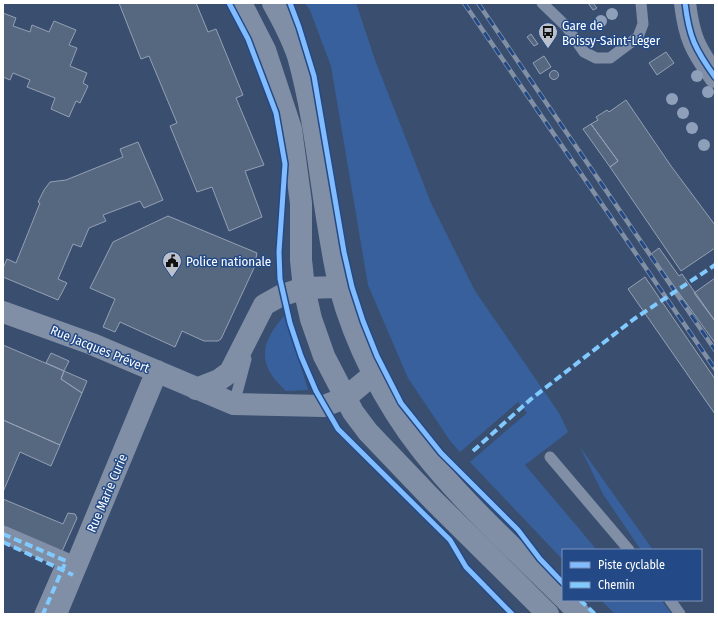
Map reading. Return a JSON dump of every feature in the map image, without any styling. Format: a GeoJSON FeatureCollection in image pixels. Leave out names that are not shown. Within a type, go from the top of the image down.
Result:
{"type":"FeatureCollection","features":[{"type":"Feature","properties":{"kind":"street"},"geometry":{"type":"LineString","coordinates":[[241,3],[265,50],[291,130],[301,203],[301,260],[304,288],[311,319],[324,356],[346,398],[368,432],[433,500],[548,614]]}},
{"type":"Feature","properties":{"kind":"street"},"geometry":{"type":"LineString","coordinates":[[273,3],[297,54],[309,108],[340,288],[356,334],[374,374],[402,422],[433,464],[463,498],[562,596]]}},
{"type":"Feature","properties":{"kind":"street"},"geometry":{"type":"LineString","coordinates":[[685,3],[687,20],[694,47],[715,77]]}},
{"type":"Feature","properties":{"kind":"street"},"geometry":{"type":"LineString","coordinates":[[196,389],[219,380],[230,372],[254,328],[264,305],[280,296],[304,288],[340,288]]}},
{"type":"Feature","properties":{"kind":"street","name":"Rue Jacques Prévert"},"geometry":{"type":"LineString","coordinates":[[3,312],[92,344],[234,404],[320,407],[346,398]]}},
{"type":"Feature","properties":{"kind":"street","name":"Rue Marie Curie"},"geometry":{"type":"LineString","coordinates":[[56,614],[68,572],[157,371]]}},
{"type":"Feature","properties":{"kind":"street"},"geometry":{"type":"LineString","coordinates":[[346,398],[374,374]]}},
{"type":"Feature","properties":{"kind":"street"},"geometry":{"type":"LineString","coordinates":[[3,534],[66,561],[68,572],[43,614]]}},
{"type":"Feature","properties":{"kind":"street"},"geometry":{"type":"LineString","coordinates":[[3,542],[68,572]]}},
{"type":"Feature","properties":{"kind":"street"},"geometry":{"type":"LineString","coordinates":[[567,601],[580,614]]}},
{"type":"Feature","properties":{"kind":"lane"},"geometry":{"type":"LineString","coordinates":[[542,3],[566,26],[584,52],[596,58],[610,58],[626,48],[638,37],[643,24],[641,3]]}},
{"type":"Feature","properties":{"kind":"lane"},"geometry":{"type":"LineString","coordinates":[[234,404],[254,328]]}},
{"type":"Feature","properties":{"kind":"lane"},"geometry":{"type":"LineString","coordinates":[[550,457],[628,549]]}},
{"type":"Feature","properties":{"kind":"lane"},"geometry":{"type":"LineString","coordinates":[[671,601],[680,614]]}},
{"type":"Feature","properties":{"kind":"shaded area"},"geometry":{"type":"Polygon","coordinates":[[[305,3],[356,3],[375,60],[431,203],[475,291],[559,413],[568,432],[525,465],[596,549],[562,549],[562,559],[470,462],[527,413],[518,402],[460,452],[451,442],[408,378],[368,285],[331,66],[310,10],[305,3]]]}},
{"type":"Feature","properties":{"kind":"shaded area"},"geometry":{"type":"Polygon","coordinates":[[[285,315],[308,390],[286,391],[276,381],[266,362],[266,344],[270,335],[285,315]]]}},
{"type":"Feature","properties":{"kind":"shaded area"},"geometry":{"type":"Polygon","coordinates":[[[580,447],[652,549],[640,549],[603,494],[580,447]]]}},
{"type":"Feature","properties":{"kind":"shaded area"},"geometry":{"type":"Polygon","coordinates":[[[602,601],[662,601],[672,614],[615,614],[602,601]]]}},
{"type":"Feature","properties":{"kind":"building"},"geometry":{"type":"Polygon","coordinates":[[[119,3],[196,3],[208,32],[216,29],[243,95],[236,98],[264,165],[245,171],[262,217],[229,231],[212,187],[197,192],[170,126],[177,123],[149,56],[141,59],[119,3]]]}},
{"type":"Feature","properties":{"kind":"building"},"geometry":{"type":"Polygon","coordinates":[[[588,3],[593,3],[597,8],[593,10],[588,3]]]}},
{"type":"Feature","properties":{"kind":"building"},"geometry":{"type":"Polygon","coordinates":[[[3,13],[16,18],[13,26],[30,32],[32,25],[49,32],[54,21],[76,30],[69,45],[77,48],[70,66],[87,73],[83,83],[88,86],[80,103],[76,101],[69,117],[51,109],[55,98],[27,87],[30,80],[13,73],[10,80],[3,77],[3,13]]]}},
{"type":"Feature","properties":{"kind":"building"},"geometry":{"type":"Polygon","coordinates":[[[531,34],[538,44],[534,46],[527,37],[531,34]]]}},
{"type":"Feature","properties":{"kind":"building"},"geometry":{"type":"Polygon","coordinates":[[[666,52],[674,63],[657,75],[649,63],[666,52]]]}},
{"type":"Feature","properties":{"kind":"building"},"geometry":{"type":"Polygon","coordinates":[[[544,56],[551,67],[540,74],[533,63],[544,56]]]}},
{"type":"Feature","properties":{"kind":"building"},"geometry":{"type":"Polygon","coordinates":[[[552,71],[556,71],[558,75],[556,79],[552,79],[550,77],[550,73],[552,71]]]}},
{"type":"Feature","properties":{"kind":"building"},"geometry":{"type":"Polygon","coordinates":[[[626,100],[671,166],[715,225],[715,248],[681,271],[610,167],[618,161],[591,124],[598,120],[596,117],[607,110],[609,112],[626,100]]]}},
{"type":"Feature","properties":{"kind":"building"},"geometry":{"type":"Polygon","coordinates":[[[591,124],[618,161],[610,167],[583,129],[591,124]]]}},
{"type":"Feature","properties":{"kind":"building"},"geometry":{"type":"Polygon","coordinates":[[[138,142],[163,200],[144,208],[140,201],[103,215],[106,221],[89,228],[81,247],[73,244],[58,279],[67,283],[58,300],[3,277],[3,268],[7,259],[16,263],[40,203],[38,202],[50,182],[66,180],[123,157],[120,149],[138,142]]]}},
{"type":"Feature","properties":{"kind":"building","name":"Police nationale"},"geometry":{"type":"Polygon","coordinates":[[[168,216],[257,253],[254,268],[221,339],[218,341],[204,341],[182,331],[175,347],[120,322],[115,332],[103,327],[115,299],[90,288],[113,242],[168,216]]]}},
{"type":"Feature","properties":{"kind":"building"},"geometry":{"type":"Polygon","coordinates":[[[659,248],[679,276],[682,274],[715,321],[715,343],[651,254],[659,248]]]}},
{"type":"Feature","properties":{"kind":"building"},"geometry":{"type":"Polygon","coordinates":[[[645,277],[715,379],[715,414],[628,289],[645,277]]]}},
{"type":"Feature","properties":{"kind":"building"},"geometry":{"type":"Polygon","coordinates":[[[715,278],[715,321],[694,293],[715,278]]]}},
{"type":"Feature","properties":{"kind":"building"},"geometry":{"type":"Polygon","coordinates":[[[3,345],[64,371],[61,379],[82,393],[60,445],[3,420],[3,345]]]}},
{"type":"Feature","properties":{"kind":"building"},"geometry":{"type":"Polygon","coordinates":[[[51,353],[69,361],[64,371],[46,363],[51,353]]]}},
{"type":"Feature","properties":{"kind":"building"},"geometry":{"type":"Polygon","coordinates":[[[64,371],[87,381],[82,393],[61,379],[64,371]]]}},
{"type":"Feature","properties":{"kind":"building"},"geometry":{"type":"Polygon","coordinates":[[[3,420],[60,445],[51,466],[20,452],[3,492],[3,420]]]}},
{"type":"Feature","properties":{"kind":"building"},"geometry":{"type":"Polygon","coordinates":[[[3,499],[63,524],[68,513],[75,514],[77,518],[59,558],[3,534],[3,499]]]}},
{"type":"Feature","properties":{"kind":"railway"},"geometry":{"type":"LineString","coordinates":[[464,3],[715,369]]}},
{"type":"Feature","properties":{"kind":"railway"},"geometry":{"type":"LineString","coordinates":[[478,3],[715,350]]}},
{"type":"Feature","properties":{"kind":"marked path"},"geometry":{"type":"LineString","coordinates":[[473,451],[531,399],[634,319],[715,265]]}},
{"type":"Feature","properties":{"kind":"marked path"},"geometry":{"type":"LineString","coordinates":[[3,534],[66,561],[43,614]]}},
{"type":"Feature","properties":{"kind":"marked path"},"geometry":{"type":"LineString","coordinates":[[3,542],[73,575]]}},
{"type":"Feature","properties":{"kind":"marked path"},"geometry":{"type":"LineString","coordinates":[[581,601],[595,614]]}},
{"type":"Feature","properties":{"kind":"cycle path"},"geometry":{"type":"LineString","coordinates":[[229,3],[248,39],[276,113],[285,164],[279,252],[280,279],[290,323],[301,356],[316,391],[338,429],[450,540],[466,567],[512,614]]}},
{"type":"Feature","properties":{"kind":"cycle path"},"geometry":{"type":"LineString","coordinates":[[290,3],[314,76],[344,252],[352,287],[363,321],[377,356],[401,403],[441,453],[518,530],[540,559],[562,582]]}},
{"type":"Feature","properties":{"kind":"cycle path"},"geometry":{"type":"LineString","coordinates":[[685,3],[694,42],[702,58],[715,77]]}},
{"type":"Feature","properties":{"kind":"place","name":"Gare de Boissy-Saint-Léger"},"geometry":{"type":"Point","coordinates":[548,49]}},
{"type":"Feature","properties":{"kind":"place","name":"Police nationale"},"geometry":{"type":"Point","coordinates":[172,278]}}]}
